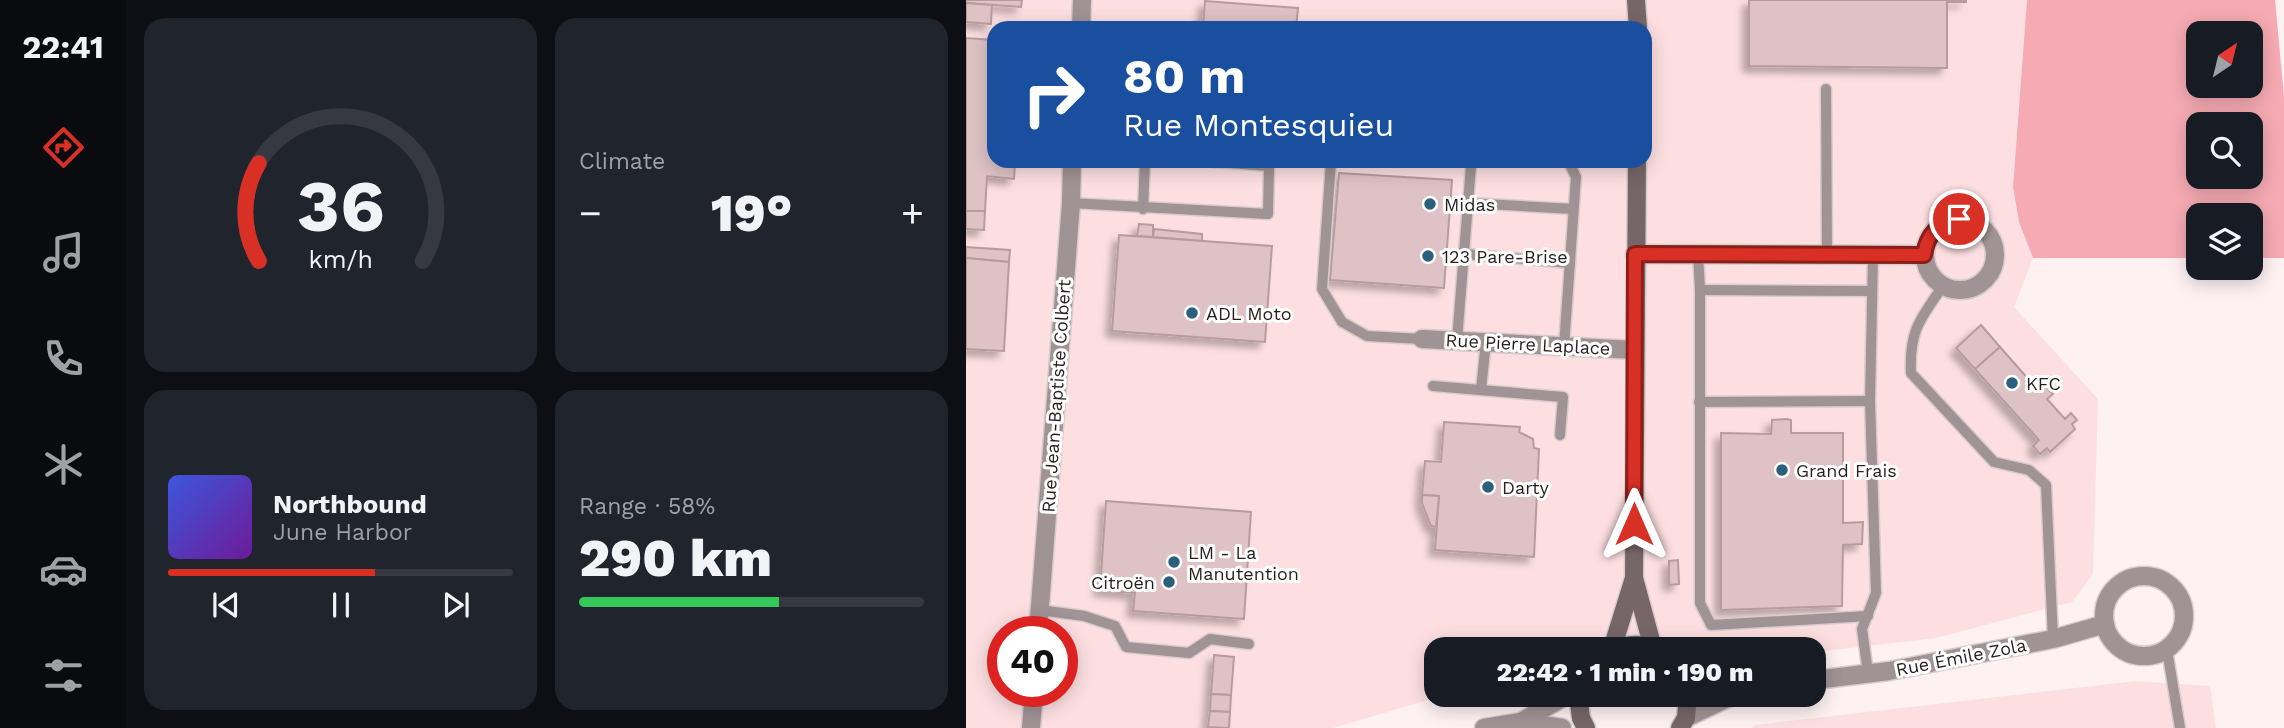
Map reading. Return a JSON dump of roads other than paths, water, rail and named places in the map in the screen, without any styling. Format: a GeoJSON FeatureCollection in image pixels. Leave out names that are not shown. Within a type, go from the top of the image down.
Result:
{"type":"FeatureCollection","features":[{"type":"Feature","properties":{"kind":"street"},"geometry":{"type":"LineString","coordinates":[[1081,21],[1082,0]]}},
{"type":"Feature","properties":{"kind":"street"},"geometry":{"type":"LineString","coordinates":[[1636,0],[1638,21]]}},
{"type":"Feature","properties":{"kind":"street","name":"Rue Jean-Baptiste Colbert"},"geometry":{"type":"LineString","coordinates":[[1039,616],[1072,168]]}},
{"type":"Feature","properties":{"kind":"street"},"geometry":{"type":"LineString","coordinates":[[1637,168],[1634,578],[1651,637]]}},
{"type":"Feature","properties":{"kind":"street"},"geometry":{"type":"LineString","coordinates":[[1948,221],[1970,221],[1988,233],[1996,254],[1993,267],[1978,285],[1966,290],[1942,286],[1933,278],[1924,255],[1931,234],[1948,221]]}},
{"type":"Feature","properties":{"kind":"street"},"geometry":{"type":"LineString","coordinates":[[1635,254],[1924,255]]}},
{"type":"Feature","properties":{"kind":"street","name":"Rue Pierre Laplace"},"geometry":{"type":"LineString","coordinates":[[1422,339],[1635,350]]}},
{"type":"Feature","properties":{"kind":"street"},"geometry":{"type":"LineString","coordinates":[[2141,576],[2155,577],[2167,582],[2176,591],[2183,603],[2185,616],[2183,629],[2167,650],[2145,657],[2128,653],[2116,645],[2105,624],[2105,608],[2109,596],[2118,586],[2141,576]]}},
{"type":"Feature","properties":{"kind":"street"},"geometry":{"type":"LineString","coordinates":[[1615,637],[1634,578]]}},
{"type":"Feature","properties":{"kind":"street","name":"Rue Émile Zola"},"geometry":{"type":"LineString","coordinates":[[1826,679],[1889,671],[2053,639],[2105,624]]}},
{"type":"Feature","properties":{"kind":"street"},"geometry":{"type":"LineString","coordinates":[[1031,728],[1033,707]]}},
{"type":"Feature","properties":{"kind":"street"},"geometry":{"type":"LineString","coordinates":[[1521,722],[1547,707]]}},
{"type":"Feature","properties":{"kind":"street"},"geometry":{"type":"LineString","coordinates":[[1580,707],[1586,728]]}},
{"type":"Feature","properties":{"kind":"street"},"geometry":{"type":"LineString","coordinates":[[1683,723],[1712,707]]}},
{"type":"Feature","properties":{"kind":"street"},"geometry":{"type":"LineString","coordinates":[[1484,728],[1521,722],[1562,728]]}},
{"type":"Feature","properties":{"kind":"lane"},"geometry":{"type":"LineString","coordinates":[[1826,89],[1827,255]]}},
{"type":"Feature","properties":{"kind":"lane"},"geometry":{"type":"LineString","coordinates":[[1143,209],[1145,168]]}},
{"type":"Feature","properties":{"kind":"lane"},"geometry":{"type":"LineString","coordinates":[[1071,204],[1268,214],[1269,168]]}},
{"type":"Feature","properties":{"kind":"lane"},"geometry":{"type":"LineString","coordinates":[[1331,168],[1322,289],[1342,323],[1367,336],[1422,339]]}},
{"type":"Feature","properties":{"kind":"lane"},"geometry":{"type":"LineString","coordinates":[[1457,341],[1471,168]]}},
{"type":"Feature","properties":{"kind":"lane"},"geometry":{"type":"LineString","coordinates":[[1564,346],[1576,177],[1572,168]]}},
{"type":"Feature","properties":{"kind":"lane"},"geometry":{"type":"LineString","coordinates":[[1468,203],[1573,209]]}},
{"type":"Feature","properties":{"kind":"lane"},"geometry":{"type":"LineString","coordinates":[[1464,254],[1570,263]]}},
{"type":"Feature","properties":{"kind":"lane"},"geometry":{"type":"LineString","coordinates":[[1698,254],[1700,604],[1711,625],[1868,616]]}},
{"type":"Feature","properties":{"kind":"lane"},"geometry":{"type":"LineString","coordinates":[[1868,673],[1862,629],[1877,593],[1870,401],[1873,255]]}},
{"type":"Feature","properties":{"kind":"lane"},"geometry":{"type":"LineString","coordinates":[[1942,286],[1914,330],[1910,355],[1911,373],[1994,462],[2029,470],[2046,485],[2053,639]]}},
{"type":"Feature","properties":{"kind":"lane"},"geometry":{"type":"LineString","coordinates":[[1700,289],[1871,291]]}},
{"type":"Feature","properties":{"kind":"lane"},"geometry":{"type":"LineString","coordinates":[[1481,389],[1486,342]]}},
{"type":"Feature","properties":{"kind":"lane"},"geometry":{"type":"LineString","coordinates":[[1433,386],[1563,397],[1560,435]]}},
{"type":"Feature","properties":{"kind":"lane"},"geometry":{"type":"LineString","coordinates":[[1699,402],[1870,401]]}},
{"type":"Feature","properties":{"kind":"lane"},"geometry":{"type":"LineString","coordinates":[[1040,610],[1084,615],[1115,626],[1126,648],[1189,653],[1210,639],[1249,644]]}},
{"type":"Feature","properties":{"kind":"lane"},"geometry":{"type":"LineString","coordinates":[[2167,650],[2180,728]]}},
{"type":"Feature","properties":{"kind":"place","name":"Midas"},"geometry":{"type":"Point","coordinates":[1430,204]}},
{"type":"Feature","properties":{"kind":"place","name":"123 Pare-Brise"},"geometry":{"type":"Point","coordinates":[1428,256]}},
{"type":"Feature","properties":{"kind":"place","name":"ADL Moto"},"geometry":{"type":"Point","coordinates":[1192,313]}},
{"type":"Feature","properties":{"kind":"place","name":"KFC"},"geometry":{"type":"Point","coordinates":[2012,383]}},
{"type":"Feature","properties":{"kind":"place","name":"Grand Frais"},"geometry":{"type":"Point","coordinates":[1782,470]}},
{"type":"Feature","properties":{"kind":"place","name":"Darty"},"geometry":{"type":"Point","coordinates":[1488,487]}},
{"type":"Feature","properties":{"kind":"place","name":"LM - La Manutention"},"geometry":{"type":"Point","coordinates":[1174,562]}},
{"type":"Feature","properties":{"kind":"place","name":"Citroën"},"geometry":{"type":"Point","coordinates":[1169,582]}}]}
